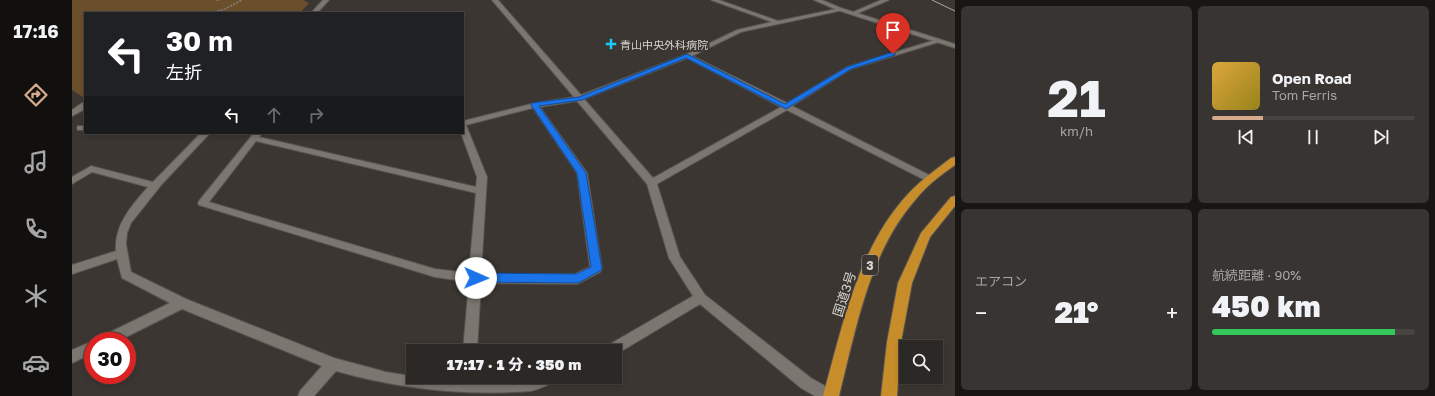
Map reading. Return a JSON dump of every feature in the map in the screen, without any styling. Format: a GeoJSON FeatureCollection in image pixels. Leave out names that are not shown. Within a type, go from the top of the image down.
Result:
{"type":"FeatureCollection","features":[{"type":"Feature","properties":{"kind":"highway","name":"国道3号"},"geometry":{"type":"LineString","coordinates":[[830,396],[850,322],[869,266],[887,230],[908,201],[930,178],[955,160]]}},
{"type":"Feature","properties":{"kind":"highway"},"geometry":{"type":"LineString","coordinates":[[889,396],[894,342],[905,283],[925,236],[955,199]]}},
{"type":"Feature","properties":{"kind":"street"},"geometry":{"type":"LineString","coordinates":[[315,12],[326,0]]}},
{"type":"Feature","properties":{"kind":"street"},"geometry":{"type":"LineString","coordinates":[[495,0],[652,183],[675,258],[701,298],[806,384],[830,396]]}},
{"type":"Feature","properties":{"kind":"street"},"geometry":{"type":"LineString","coordinates":[[714,0],[777,22]]}},
{"type":"Feature","properties":{"kind":"street"},"geometry":{"type":"LineString","coordinates":[[817,0],[955,46]]}},
{"type":"Feature","properties":{"kind":"street"},"geometry":{"type":"LineString","coordinates":[[854,13],[886,0]]}},
{"type":"Feature","properties":{"kind":"street"},"geometry":{"type":"LineString","coordinates":[[464,125],[535,105],[580,98],[687,56],[739,31],[839,8]]}},
{"type":"Feature","properties":{"kind":"street"},"geometry":{"type":"LineString","coordinates":[[652,183],[786,107],[849,68],[937,40]]}},
{"type":"Feature","properties":{"kind":"street"},"geometry":{"type":"LineString","coordinates":[[687,56],[930,178]]}},
{"type":"Feature","properties":{"kind":"street"},"geometry":{"type":"LineString","coordinates":[[482,191],[256,136],[203,203],[435,273],[476,278],[578,278],[596,269],[582,173],[535,105]]}},
{"type":"Feature","properties":{"kind":"street"},"geometry":{"type":"LineString","coordinates":[[72,114],[84,106]]}},
{"type":"Feature","properties":{"kind":"street"},"geometry":{"type":"LineString","coordinates":[[464,128],[482,177],[471,344]]}},
{"type":"Feature","properties":{"kind":"street"},"geometry":{"type":"LineString","coordinates":[[205,134],[131,213],[122,232],[122,253],[126,275],[182,304],[333,364],[386,379],[467,392],[532,384]]}},
{"type":"Feature","properties":{"kind":"street"},"geometry":{"type":"LineString","coordinates":[[72,181],[91,169],[156,186]]}},
{"type":"Feature","properties":{"kind":"street"},"geometry":{"type":"LineString","coordinates":[[72,270],[122,253]]}},
{"type":"Feature","properties":{"kind":"street"},"geometry":{"type":"LineString","coordinates":[[622,344],[701,298]]}},
{"type":"Feature","properties":{"kind":"street"},"geometry":{"type":"LineString","coordinates":[[124,332],[182,304]]}},
{"type":"Feature","properties":{"kind":"street"},"geometry":{"type":"LineString","coordinates":[[72,357],[84,351]]}},
{"type":"Feature","properties":{"kind":"street"},"geometry":{"type":"LineString","coordinates":[[305,396],[333,364]]}},
{"type":"Feature","properties":{"kind":"street"},"geometry":{"type":"LineString","coordinates":[[467,392],[468,384]]}},
{"type":"Feature","properties":{"kind":"path"},"geometry":{"type":"LineString","coordinates":[[214,12],[225,9],[242,0]]}},
{"type":"Feature","properties":{"kind":"shaded area"},"geometry":{"type":"Polygon","coordinates":[[[72,0],[303,0],[309,3],[301,12],[84,12],[84,96],[83,97],[72,90],[72,0]]]}},
{"type":"Feature","properties":{"kind":"tram line"},"geometry":{"type":"LineString","coordinates":[[932,0],[955,11]]}},
{"type":"Feature","properties":{"kind":"place","name":"青山中央外科病院"},"geometry":{"type":"Point","coordinates":[611,44]}},
{"type":"Feature","properties":{"kind":"route"},"geometry":{"type":"LineString","coordinates":[[476,278],[578,278],[596,269],[582,173],[535,105],[580,98],[687,56],[786,107],[849,68],[893,54]]}}]}
